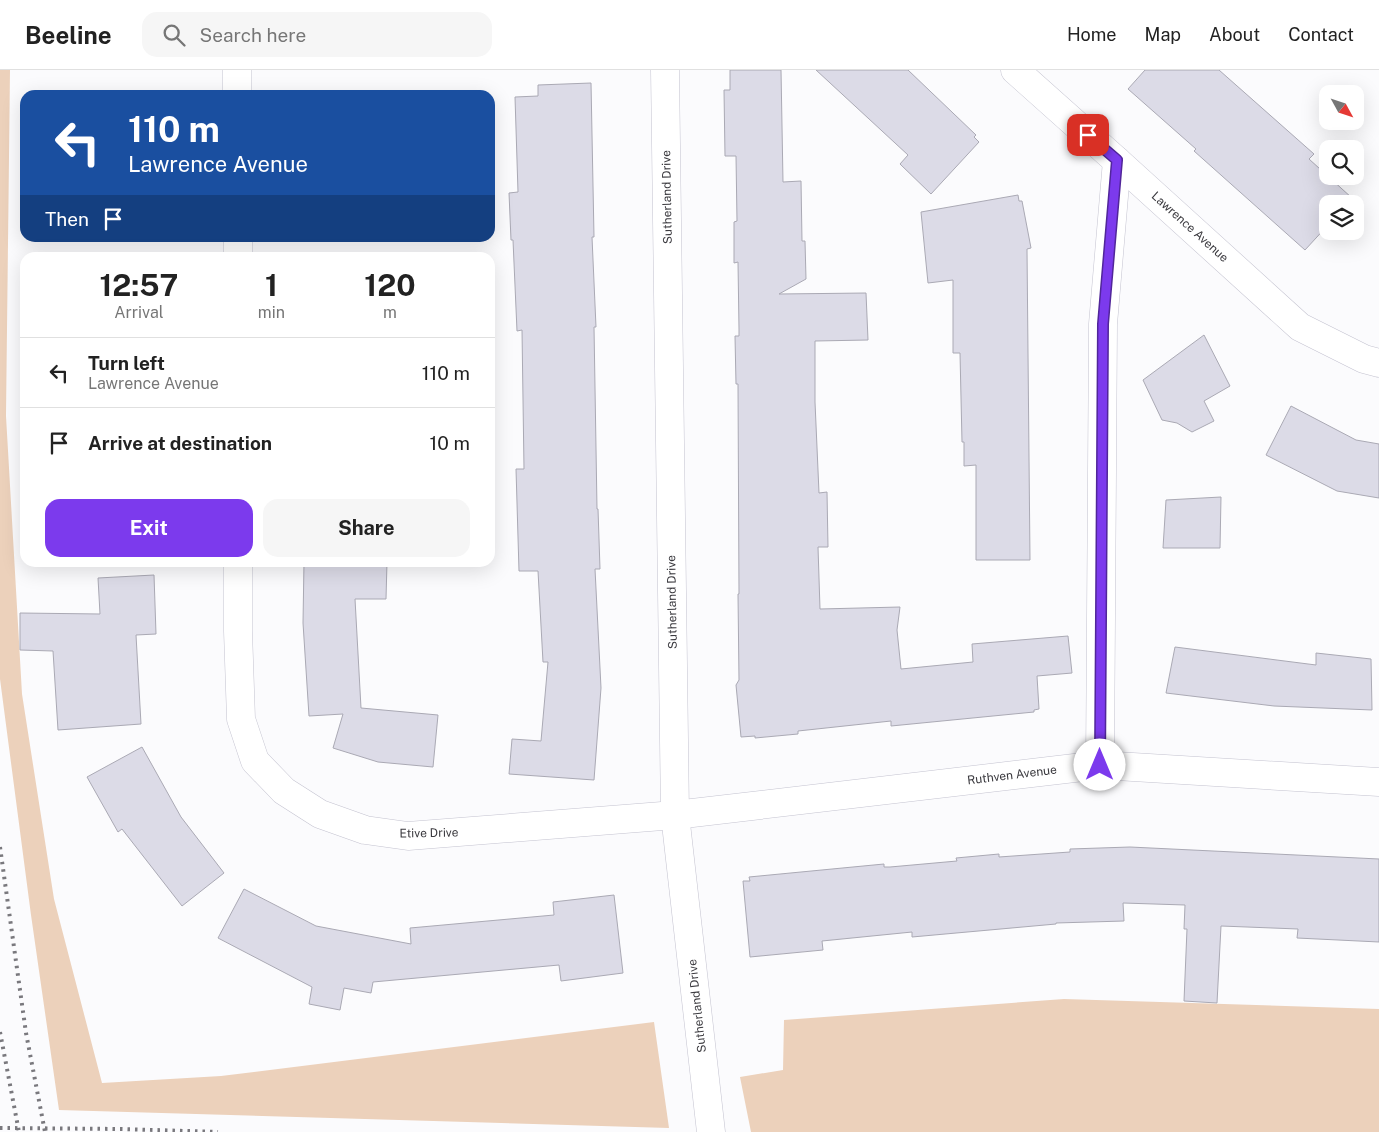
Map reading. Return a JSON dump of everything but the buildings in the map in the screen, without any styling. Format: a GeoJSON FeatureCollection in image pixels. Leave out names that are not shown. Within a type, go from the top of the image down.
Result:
{"type":"FeatureCollection","features":[{"type":"Feature","properties":{"kind":"street"},"geometry":{"type":"LineString","coordinates":[[238,70],[238,90]]}},
{"type":"Feature","properties":{"kind":"street","name":"Sutherland Drive"},"geometry":{"type":"LineString","coordinates":[[665,70],[676,815],[711,1132]]}},
{"type":"Feature","properties":{"kind":"street","name":"Lawrence Avenue"},"geometry":{"type":"LineString","coordinates":[[1015,70],[1300,327],[1364,359],[1379,363]]}},
{"type":"Feature","properties":{"kind":"street"},"geometry":{"type":"LineString","coordinates":[[1100,765],[1103,324],[1117,160]]}},
{"type":"Feature","properties":{"kind":"street","name":"Etive Drive"},"geometry":{"type":"LineString","coordinates":[[238,567],[240,719],[255,761],[284,791],[320,814],[365,830],[408,836],[676,815]]}},
{"type":"Feature","properties":{"kind":"street","name":"Ruthven Avenue"},"geometry":{"type":"LineString","coordinates":[[676,815],[1100,765],[1379,782]]}},
{"type":"Feature","properties":{"kind":"shaded area"},"geometry":{"type":"Polygon","coordinates":[[[0,70],[10,70],[6,416],[22,694],[54,899],[102,1083],[221,1076],[654,1022],[669,1128],[59,1110],[0,679],[0,70]]]}},
{"type":"Feature","properties":{"kind":"shaded area"},"geometry":{"type":"Polygon","coordinates":[[[1064,999],[1379,1009],[1379,1132],[751,1132],[740,1077],[783,1070],[784,1020],[1064,999]]]}},
{"type":"Feature","properties":{"kind":"railway"},"geometry":{"type":"LineString","coordinates":[[0,847],[26,1033],[45,1132]]}},
{"type":"Feature","properties":{"kind":"railway"},"geometry":{"type":"LineString","coordinates":[[0,1032],[19,1132]]}},
{"type":"Feature","properties":{"kind":"railway"},"geometry":{"type":"LineString","coordinates":[[0,1128],[218,1132]]}},
{"type":"Feature","properties":{"kind":"route"},"geometry":{"type":"LineString","coordinates":[[1088,135],[1117,160],[1103,324],[1100,765]]}}]}
